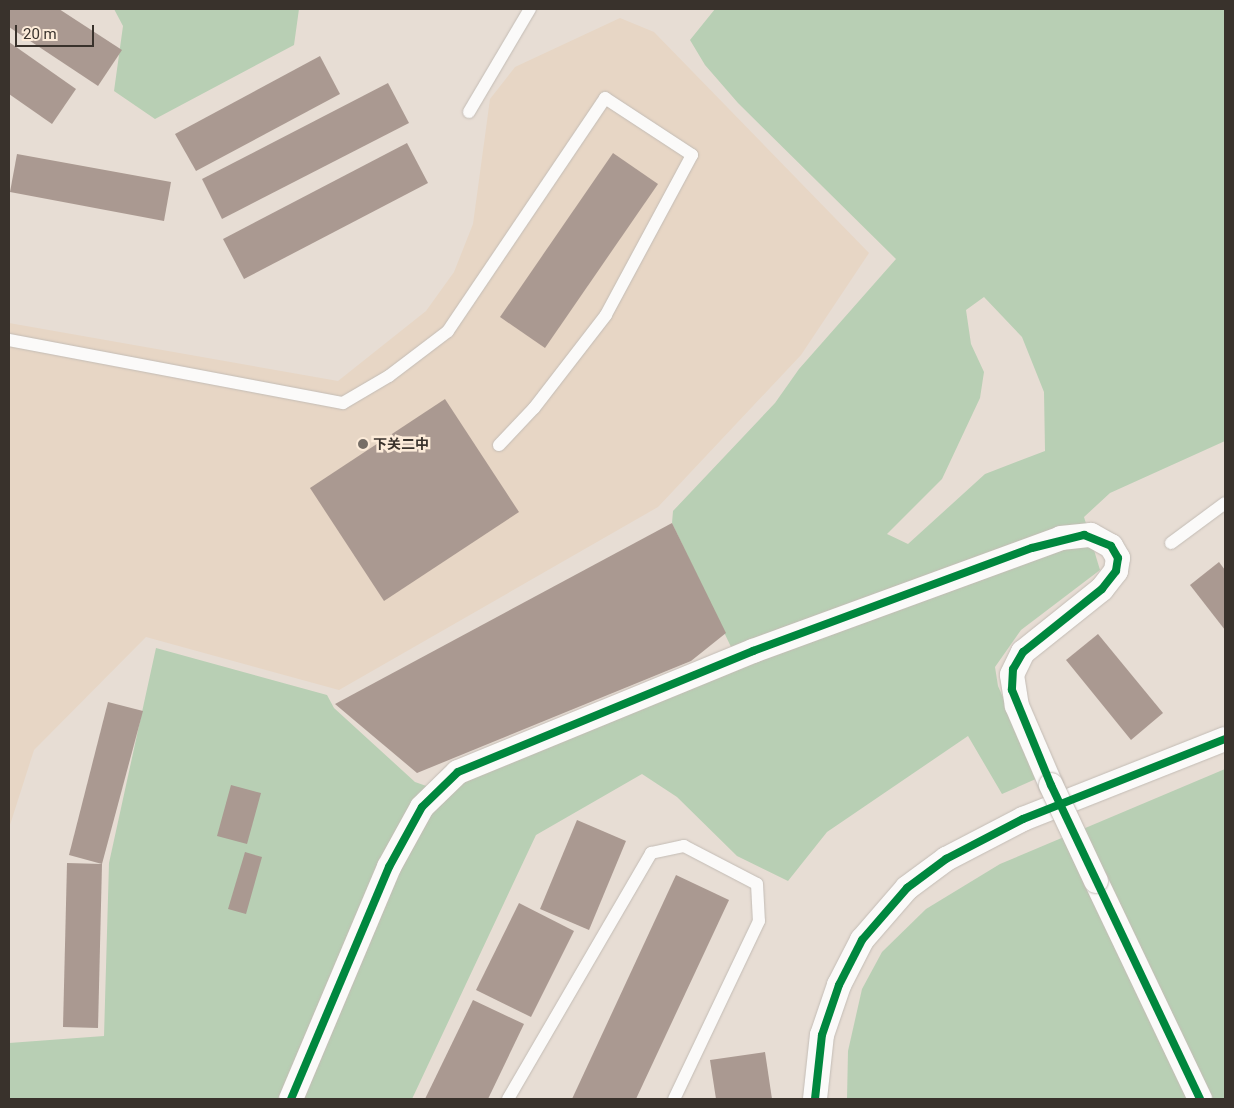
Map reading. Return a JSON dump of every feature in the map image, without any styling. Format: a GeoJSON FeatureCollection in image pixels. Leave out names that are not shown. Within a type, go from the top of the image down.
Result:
{"type":"FeatureCollection","features":[{"type":"Feature","properties":{"kind":"street"},"geometry":{"type":"LineString","coordinates":[[290,1099],[389,868],[422,807],[458,772],[754,651],[1061,538],[1091,535],[1111,546],[1118,558],[1116,571],[1102,589],[1023,652],[1012,675],[1017,706],[1096,881],[1200,1099]]}},
{"type":"Feature","properties":{"kind":"street"},"geometry":{"type":"LineString","coordinates":[[815,1099],[822,1035],[839,985],[862,940],[907,888],[946,859],[1023,819],[1225,739]]}},
{"type":"Feature","properties":{"kind":"lane"},"geometry":{"type":"LineString","coordinates":[[469,112],[530,9]]}},
{"type":"Feature","properties":{"kind":"lane"},"geometry":{"type":"LineString","coordinates":[[9,340],[343,403],[389,376],[448,331],[605,98],[692,155],[606,315],[534,408],[499,445]]}},
{"type":"Feature","properties":{"kind":"lane"},"geometry":{"type":"LineString","coordinates":[[1171,543],[1225,503]]}},
{"type":"Feature","properties":{"kind":"lane"},"geometry":{"type":"LineString","coordinates":[[508,1099],[651,852],[684,846],[757,884],[759,921],[674,1099]]}},
{"type":"Feature","properties":{"kind":"shaded area","name":"下关二中"},"geometry":{"type":"Polygon","coordinates":[[[620,18],[654,32],[869,253],[801,355],[658,507],[339,690],[146,637],[34,750],[9,828],[9,323],[338,381],[426,311],[454,272],[473,224],[490,99],[515,67],[620,18]]]}},
{"type":"Feature","properties":{"kind":"green space"},"geometry":{"type":"Polygon","coordinates":[[[114,9],[299,9],[294,45],[155,119],[114,91],[123,26],[114,9]]]}},
{"type":"Feature","properties":{"kind":"green space"},"geometry":{"type":"Polygon","coordinates":[[[715,9],[1225,9],[1225,441],[1110,493],[1084,517],[1100,570],[1021,630],[995,667],[998,686],[1038,778],[1002,794],[968,736],[827,832],[788,881],[737,856],[677,797],[642,774],[536,835],[412,1099],[9,1099],[9,1043],[104,1036],[109,863],[156,648],[327,695],[334,708],[415,782],[449,794],[476,772],[741,668],[672,523],[673,511],[775,403],[799,369],[896,259],[738,103],[705,65],[690,40],[715,9]],[[984,297],[966,310],[971,344],[984,372],[980,398],[942,479],[887,534],[908,544],[985,474],[1045,451],[1044,392],[1022,337],[984,297]]]}},
{"type":"Feature","properties":{"kind":"green space"},"geometry":{"type":"Polygon","coordinates":[[[1225,769],[1225,1099],[847,1099],[848,1051],[862,989],[882,952],[926,909],[1000,864],[1225,769]]]}},
{"type":"Feature","properties":{"kind":"building"},"geometry":{"type":"Polygon","coordinates":[[[9,9],[59,9],[122,50],[98,86],[9,27],[9,9]]]}},
{"type":"Feature","properties":{"kind":"building"},"geometry":{"type":"Polygon","coordinates":[[[9,42],[76,89],[52,124],[9,94],[9,42]]]}},
{"type":"Feature","properties":{"kind":"building"},"geometry":{"type":"Polygon","coordinates":[[[320,56],[340,94],[196,171],[175,134],[320,56]]]}},
{"type":"Feature","properties":{"kind":"building"},"geometry":{"type":"Polygon","coordinates":[[[388,83],[409,123],[222,219],[202,179],[388,83]]]}},
{"type":"Feature","properties":{"kind":"building"},"geometry":{"type":"Polygon","coordinates":[[[407,143],[428,183],[244,279],[223,239],[407,143]]]}},
{"type":"Feature","properties":{"kind":"building"},"geometry":{"type":"Polygon","coordinates":[[[613,153],[658,184],[545,348],[500,317],[613,153]]]}},
{"type":"Feature","properties":{"kind":"building"},"geometry":{"type":"Polygon","coordinates":[[[17,154],[171,182],[164,221],[10,192],[17,154]]]}},
{"type":"Feature","properties":{"kind":"building"},"geometry":{"type":"Polygon","coordinates":[[[445,399],[519,512],[384,601],[310,488],[445,399]]]}},
{"type":"Feature","properties":{"kind":"building"},"geometry":{"type":"Polygon","coordinates":[[[672,523],[726,633],[691,661],[417,773],[335,704],[672,523]]]}},
{"type":"Feature","properties":{"kind":"building"},"geometry":{"type":"Polygon","coordinates":[[[1219,562],[1225,570],[1225,630],[1190,585],[1219,562]]]}},
{"type":"Feature","properties":{"kind":"building"},"geometry":{"type":"Polygon","coordinates":[[[1098,634],[1163,713],[1131,740],[1066,660],[1098,634]]]}},
{"type":"Feature","properties":{"kind":"building"},"geometry":{"type":"Polygon","coordinates":[[[108,702],[143,711],[102,864],[69,855],[108,702]]]}},
{"type":"Feature","properties":{"kind":"building"},"geometry":{"type":"Polygon","coordinates":[[[231,785],[261,793],[247,844],[217,836],[231,785]]]}},
{"type":"Feature","properties":{"kind":"building"},"geometry":{"type":"Polygon","coordinates":[[[577,820],[626,841],[589,930],[540,909],[577,820]]]}},
{"type":"Feature","properties":{"kind":"building"},"geometry":{"type":"Polygon","coordinates":[[[245,852],[262,857],[246,914],[228,909],[245,852]]]}},
{"type":"Feature","properties":{"kind":"building"},"geometry":{"type":"Polygon","coordinates":[[[67,863],[102,864],[98,1028],[63,1027],[67,863]]]}},
{"type":"Feature","properties":{"kind":"building"},"geometry":{"type":"Polygon","coordinates":[[[676,875],[729,900],[636,1099],[572,1099],[676,875]]]}},
{"type":"Feature","properties":{"kind":"building"},"geometry":{"type":"Polygon","coordinates":[[[519,903],[574,931],[531,1017],[476,990],[519,903]]]}},
{"type":"Feature","properties":{"kind":"building"},"geometry":{"type":"Polygon","coordinates":[[[473,1000],[524,1024],[488,1099],[425,1099],[473,1000]]]}},
{"type":"Feature","properties":{"kind":"building"},"geometry":{"type":"Polygon","coordinates":[[[765,1052],[772,1099],[716,1099],[710,1060],[765,1052]]]}},
{"type":"Feature","properties":{"kind":"cycle path"},"geometry":{"type":"LineString","coordinates":[[291,1099],[389,867],[422,807],[458,772],[753,651],[1032,548],[1084,535],[1111,546],[1118,558],[1116,571],[1102,589],[1023,652],[1013,669],[1012,690],[1051,785],[1200,1099]]}},
{"type":"Feature","properties":{"kind":"cycle path"},"geometry":{"type":"LineString","coordinates":[[815,1099],[822,1035],[839,985],[862,940],[907,888],[946,859],[1023,819],[1225,739]]}},
{"type":"Feature","properties":{"kind":"place","name":"下关二中"},"geometry":{"type":"Point","coordinates":[363,444]}}]}
